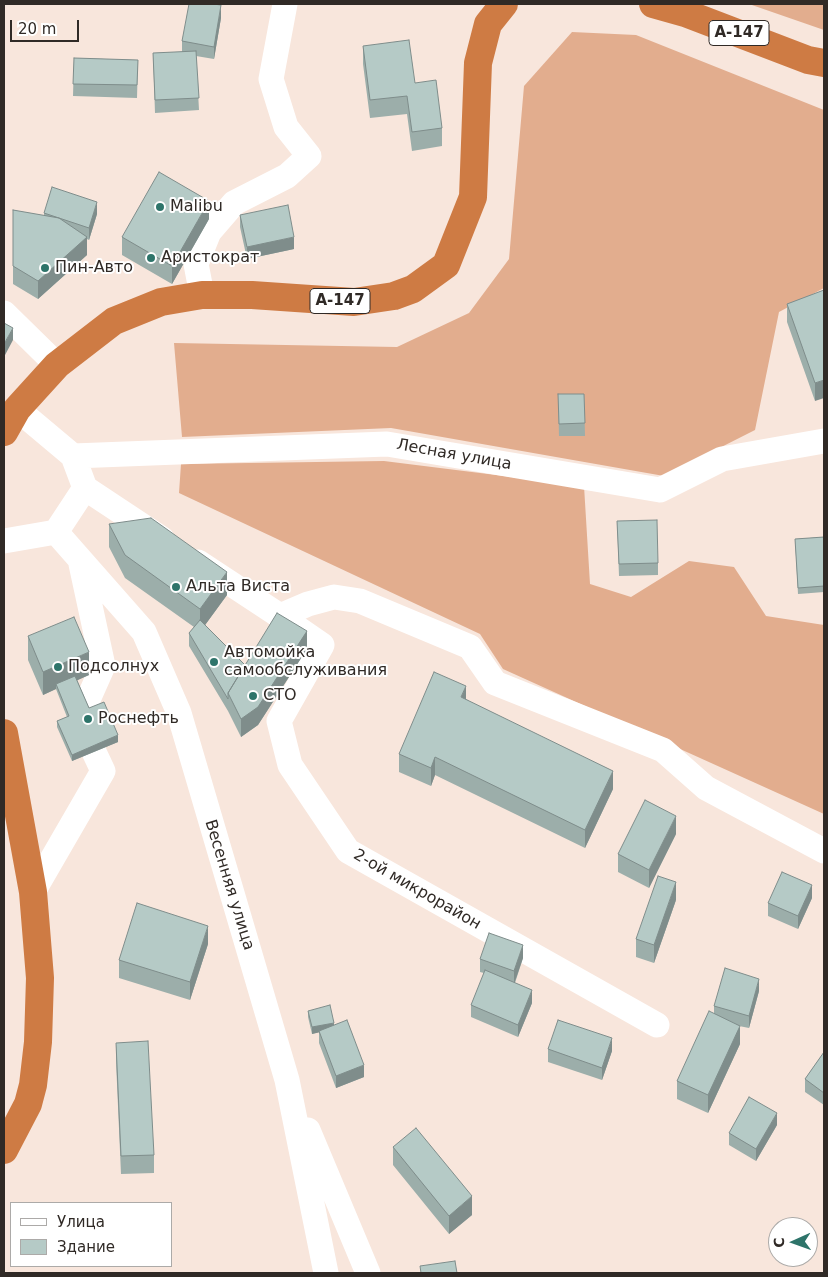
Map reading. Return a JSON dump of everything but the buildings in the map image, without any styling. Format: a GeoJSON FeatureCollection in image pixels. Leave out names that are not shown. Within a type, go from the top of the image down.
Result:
{"type":"FeatureCollection","features":[{"type":"Feature","properties":{"kind":"highway","name":"А-147"},"geometry":{"type":"LineString","coordinates":[[8,420],[57,365],[114,321],[160,302],[202,295],[252,295],[354,302],[394,296],[413,289],[446,265],[474,197],[478,63],[488,24],[504,4]]}},
{"type":"Feature","properties":{"kind":"highway","name":"А-147"},"geometry":{"type":"LineString","coordinates":[[653,4],[685,13],[808,60],[824,63]]}},
{"type":"Feature","properties":{"kind":"highway"},"geometry":{"type":"LineString","coordinates":[[4,1150],[12,1139],[28,1104],[33,1085],[38,1042],[40,978],[33,892],[5,743]]}},
{"type":"Feature","properties":{"kind":"street"},"geometry":{"type":"LineString","coordinates":[[202,295],[196,264],[209,232],[234,203],[287,176],[309,156],[286,127],[271,79],[285,4]]}},
{"type":"Feature","properties":{"kind":"street"},"geometry":{"type":"LineString","coordinates":[[4,313],[57,365]]}},
{"type":"Feature","properties":{"kind":"street"},"geometry":{"type":"LineString","coordinates":[[4,541],[56,532],[85,488],[73,456],[8,420]]}},
{"type":"Feature","properties":{"kind":"street","name":"Лесная улица"},"geometry":{"type":"LineString","coordinates":[[73,456],[388,444],[660,490],[722,460],[824,441]]}},
{"type":"Feature","properties":{"kind":"street","name":"2-ой микрорайон"},"geometry":{"type":"LineString","coordinates":[[85,488],[322,645],[279,721],[290,764],[348,851],[657,1025]]}},
{"type":"Feature","properties":{"kind":"street","name":"Весенняя улица"},"geometry":{"type":"LineString","coordinates":[[56,532],[144,632],[179,714],[287,1080],[326,1273]]}},
{"type":"Feature","properties":{"kind":"street"},"geometry":{"type":"LineString","coordinates":[[33,892],[102,771],[79,720],[103,666],[81,561]]}},
{"type":"Feature","properties":{"kind":"street"},"geometry":{"type":"LineString","coordinates":[[280,616],[308,604],[334,597],[360,601],[470,647],[495,683],[663,750],[706,788],[824,851]]}},
{"type":"Feature","properties":{"kind":"street"},"geometry":{"type":"LineString","coordinates":[[287,1080],[368,1273]]}},
{"type":"Feature","properties":{"kind":"shaded area"},"geometry":{"type":"Polygon","coordinates":[[[749,4],[824,4],[824,30],[749,4]]]}},
{"type":"Feature","properties":{"kind":"shaded area"},"geometry":{"type":"Polygon","coordinates":[[[572,32],[636,35],[824,110],[824,288],[779,312],[755,430],[664,476],[391,428],[182,437],[174,343],[397,347],[469,313],[509,259],[524,86],[572,32]]]}},
{"type":"Feature","properties":{"kind":"shaded area"},"geometry":{"type":"Polygon","coordinates":[[[384,461],[584,486],[590,584],[631,597],[689,561],[734,567],[766,616],[824,625],[824,814],[503,669],[480,634],[179,493],[181,464],[384,461]]]}},
{"type":"Feature","properties":{"kind":"place","name":"Malibu"},"geometry":{"type":"Point","coordinates":[160,207]}},
{"type":"Feature","properties":{"kind":"place","name":"Аристократ"},"geometry":{"type":"Point","coordinates":[151,258]}},
{"type":"Feature","properties":{"kind":"place","name":"Пин-Авто"},"geometry":{"type":"Point","coordinates":[45,268]}},
{"type":"Feature","properties":{"kind":"place","name":"Альта Виста"},"geometry":{"type":"Point","coordinates":[176,587]}},
{"type":"Feature","properties":{"kind":"place","name":"Автомойка самообслуживания"},"geometry":{"type":"Point","coordinates":[214,662]}},
{"type":"Feature","properties":{"kind":"place","name":"Подсолнух"},"geometry":{"type":"Point","coordinates":[58,667]}},
{"type":"Feature","properties":{"kind":"place","name":"СТО"},"geometry":{"type":"Point","coordinates":[253,696]}},
{"type":"Feature","properties":{"kind":"place","name":"Роснефть"},"geometry":{"type":"Point","coordinates":[88,719]}}]}
